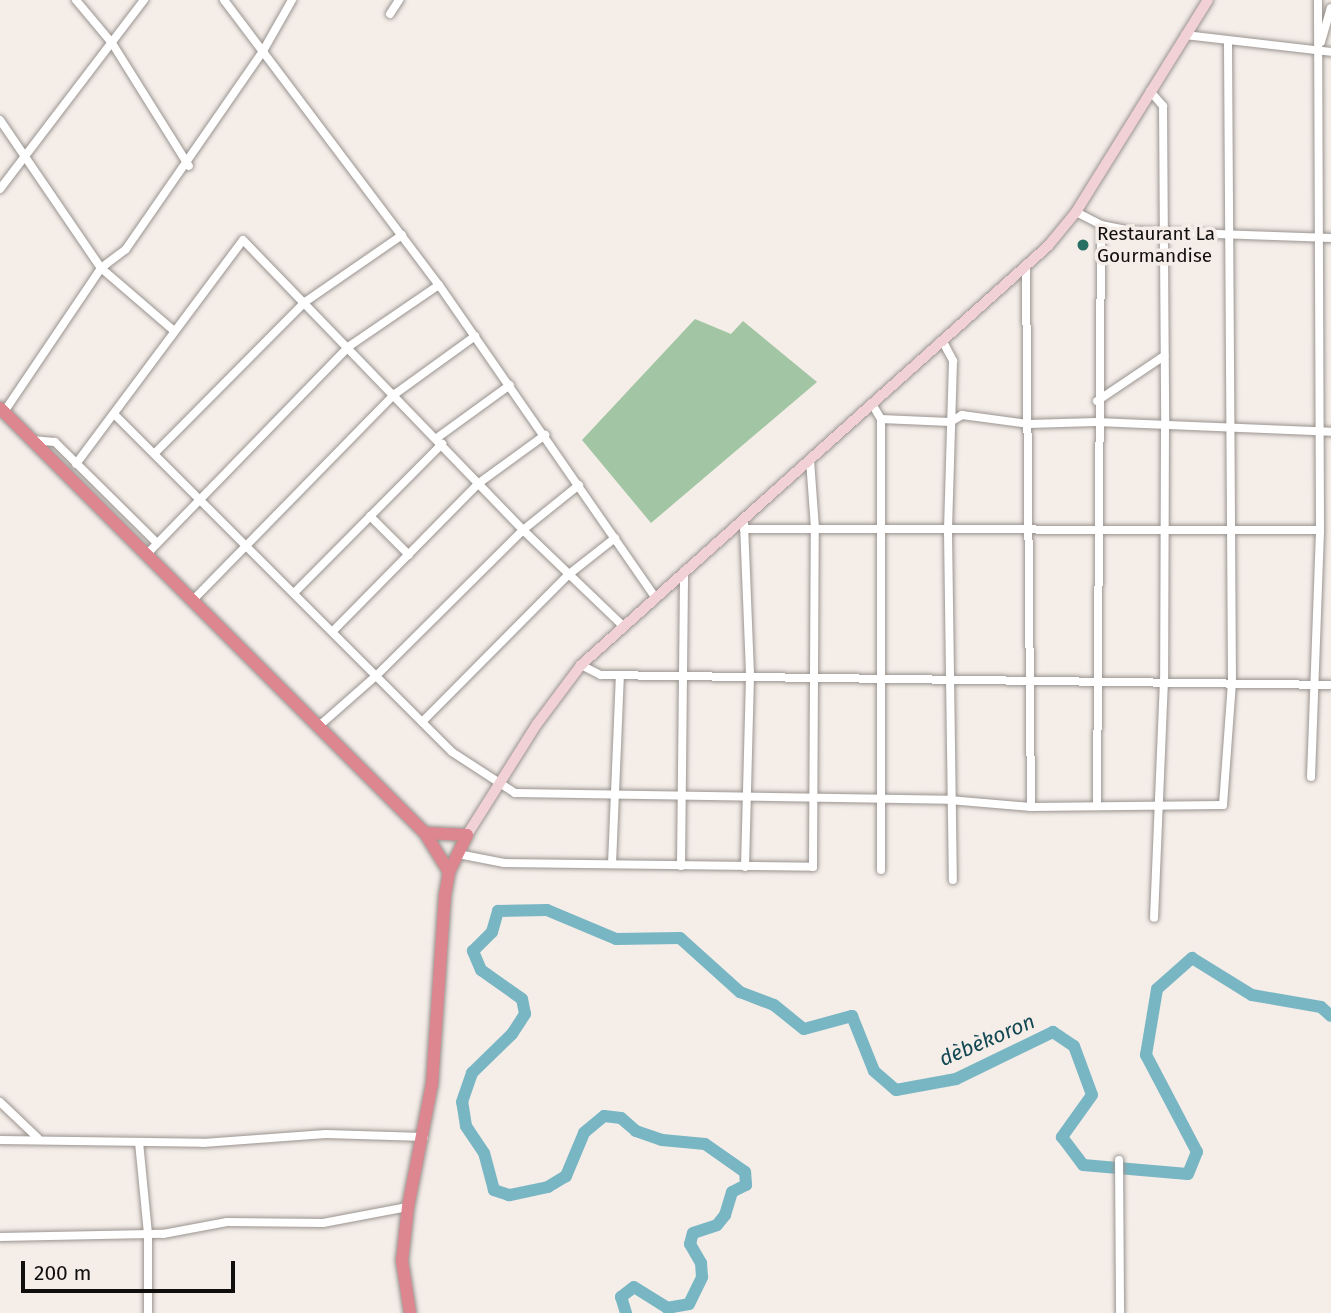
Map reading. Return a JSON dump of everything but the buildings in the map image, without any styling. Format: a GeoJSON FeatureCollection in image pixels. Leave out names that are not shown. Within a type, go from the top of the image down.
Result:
{"type":"FeatureCollection","features":[{"type":"Feature","properties":{"kind":"highway"},"geometry":{"type":"LineString","coordinates":[[2,410],[425,833],[449,872]]}},
{"type":"Feature","properties":{"kind":"highway"},"geometry":{"type":"LineString","coordinates":[[410,1313],[402,1261],[408,1207],[424,1137],[435,1054],[443,912],[449,872],[467,835],[425,833]]}},
{"type":"Feature","properties":{"kind":"main road"},"geometry":{"type":"LineString","coordinates":[[467,835],[499,783],[581,665],[654,595],[744,524],[942,340],[1026,269],[1076,212],[1208,0]]}},
{"type":"Feature","properties":{"kind":"street"},"geometry":{"type":"LineString","coordinates":[[76,0],[111,43],[187,162]]}},
{"type":"Feature","properties":{"kind":"street"},"geometry":{"type":"LineString","coordinates":[[0,189],[144,0]]}},
{"type":"Feature","properties":{"kind":"street"},"geometry":{"type":"LineString","coordinates":[[224,0],[439,285],[654,595]]}},
{"type":"Feature","properties":{"kind":"street"},"geometry":{"type":"LineString","coordinates":[[2,410],[100,268],[126,249],[263,51],[292,0]]}},
{"type":"Feature","properties":{"kind":"street"},"geometry":{"type":"LineString","coordinates":[[390,14],[399,0]]}},
{"type":"Feature","properties":{"kind":"street"},"geometry":{"type":"LineString","coordinates":[[1311,777],[1317,684],[1320,530],[1318,0]]}},
{"type":"Feature","properties":{"kind":"street"},"geometry":{"type":"LineString","coordinates":[[1318,51],[1331,8]]}},
{"type":"Feature","properties":{"kind":"street"},"geometry":{"type":"LineString","coordinates":[[1185,35],[1331,52]]}},
{"type":"Feature","properties":{"kind":"street"},"geometry":{"type":"LineString","coordinates":[[114,414],[295,592],[452,752],[515,793],[748,799],[949,800],[1031,807],[1097,803],[1223,804],[1232,682],[1233,428],[1228,42]]}},
{"type":"Feature","properties":{"kind":"street"},"geometry":{"type":"LineString","coordinates":[[1150,91],[1163,106],[1165,427],[1164,680],[1161,805],[1154,918]]}},
{"type":"Feature","properties":{"kind":"street"},"geometry":{"type":"LineString","coordinates":[[0,120],[100,268],[173,330]]}},
{"type":"Feature","properties":{"kind":"street"},"geometry":{"type":"LineString","coordinates":[[1076,212],[1101,225],[1163,233],[1230,232],[1331,238]]}},
{"type":"Feature","properties":{"kind":"street"},"geometry":{"type":"LineString","coordinates":[[1097,803],[1096,422],[1101,225]]}},
{"type":"Feature","properties":{"kind":"street"},"geometry":{"type":"LineString","coordinates":[[155,453],[305,302],[402,235]]}},
{"type":"Feature","properties":{"kind":"street"},"geometry":{"type":"LineString","coordinates":[[76,464],[173,330],[243,240],[395,394],[523,530],[622,625]]}},
{"type":"Feature","properties":{"kind":"street"},"geometry":{"type":"LineString","coordinates":[[1026,269],[1031,807]]}},
{"type":"Feature","properties":{"kind":"street"},"geometry":{"type":"LineString","coordinates":[[146,555],[348,347],[439,285]]}},
{"type":"Feature","properties":{"kind":"street"},"geometry":{"type":"LineString","coordinates":[[192,601],[395,394],[475,336]]}},
{"type":"Feature","properties":{"kind":"street"},"geometry":{"type":"LineString","coordinates":[[942,340],[953,361],[948,532],[949,800],[953,880]]}},
{"type":"Feature","properties":{"kind":"street"},"geometry":{"type":"LineString","coordinates":[[1097,401],[1164,356]]}},
{"type":"Feature","properties":{"kind":"street"},"geometry":{"type":"LineString","coordinates":[[295,592],[439,441],[510,386]]}},
{"type":"Feature","properties":{"kind":"street"},"geometry":{"type":"LineString","coordinates":[[872,404],[881,419],[884,676],[881,870]]}},
{"type":"Feature","properties":{"kind":"street"},"geometry":{"type":"LineString","coordinates":[[881,419],[950,422],[962,415],[1029,424],[1096,422],[1331,432]]}},
{"type":"Feature","properties":{"kind":"street"},"geometry":{"type":"LineString","coordinates":[[333,631],[479,483],[545,435]]}},
{"type":"Feature","properties":{"kind":"street"},"geometry":{"type":"LineString","coordinates":[[30,440],[55,442],[157,543]]}},
{"type":"Feature","properties":{"kind":"street"},"geometry":{"type":"LineString","coordinates":[[458,854],[504,863],[813,867],[815,528],[810,460]]}},
{"type":"Feature","properties":{"kind":"street"},"geometry":{"type":"LineString","coordinates":[[319,726],[376,676],[523,530],[579,485]]}},
{"type":"Feature","properties":{"kind":"street"},"geometry":{"type":"LineString","coordinates":[[370,516],[409,555]]}},
{"type":"Feature","properties":{"kind":"street"},"geometry":{"type":"LineString","coordinates":[[745,867],[750,676],[744,524],[948,532],[1320,530]]}},
{"type":"Feature","properties":{"kind":"street"},"geometry":{"type":"LineString","coordinates":[[422,722],[568,575],[615,538]]}},
{"type":"Feature","properties":{"kind":"street"},"geometry":{"type":"LineString","coordinates":[[681,866],[684,797],[684,570]]}},
{"type":"Feature","properties":{"kind":"street"},"geometry":{"type":"LineString","coordinates":[[581,665],[601,675],[884,676],[1331,685]]}},
{"type":"Feature","properties":{"kind":"street"},"geometry":{"type":"LineString","coordinates":[[612,864],[620,675]]}},
{"type":"Feature","properties":{"kind":"street"},"geometry":{"type":"LineString","coordinates":[[0,1102],[38,1138]]}},
{"type":"Feature","properties":{"kind":"street"},"geometry":{"type":"LineString","coordinates":[[0,1140],[38,1138],[203,1143],[326,1134],[424,1137]]}},
{"type":"Feature","properties":{"kind":"street"},"geometry":{"type":"LineString","coordinates":[[139,1142],[148,1234],[148,1313]]}},
{"type":"Feature","properties":{"kind":"street"},"geometry":{"type":"LineString","coordinates":[[1119,1160],[1121,1313]]}},
{"type":"Feature","properties":{"kind":"street"},"geometry":{"type":"LineString","coordinates":[[0,1237],[148,1234],[227,1222],[323,1223],[408,1207]]}},
{"type":"Feature","properties":{"kind":"green space"},"geometry":{"type":"Polygon","coordinates":[[[695,319],[731,334],[743,321],[817,382],[651,523],[582,440],[695,319]]]}},
{"type":"Feature","properties":{"kind":"waterway","name":"dèbèkoron"},"geometry":{"type":"LineString","coordinates":[[626,1313],[621,1297],[634,1287],[667,1308],[689,1304],[702,1277],[701,1263],[690,1244],[693,1233],[717,1225],[725,1215],[732,1192],[746,1185],[745,1172],[705,1144],[662,1140],[636,1131],[621,1118],[604,1116],[584,1133],[566,1176],[548,1187],[509,1195],[494,1190],[484,1153],[466,1126],[462,1102],[472,1073],[512,1034],[525,1014],[522,999],[481,970],[473,951],[492,932],[498,911],[547,910],[616,939],[680,938],[740,992],[774,1005],[804,1029],[852,1016],[874,1071],[896,1090],[956,1079],[1053,1032],[1074,1046],[1092,1095],[1062,1137],[1083,1165],[1188,1174],[1197,1152],[1146,1055],[1157,989],[1192,958],[1252,995],[1321,1007],[1331,1016]]}},
{"type":"Feature","properties":{"kind":"place","name":"Restaurant La Gourmandise"},"geometry":{"type":"Point","coordinates":[1083,245]}}]}
